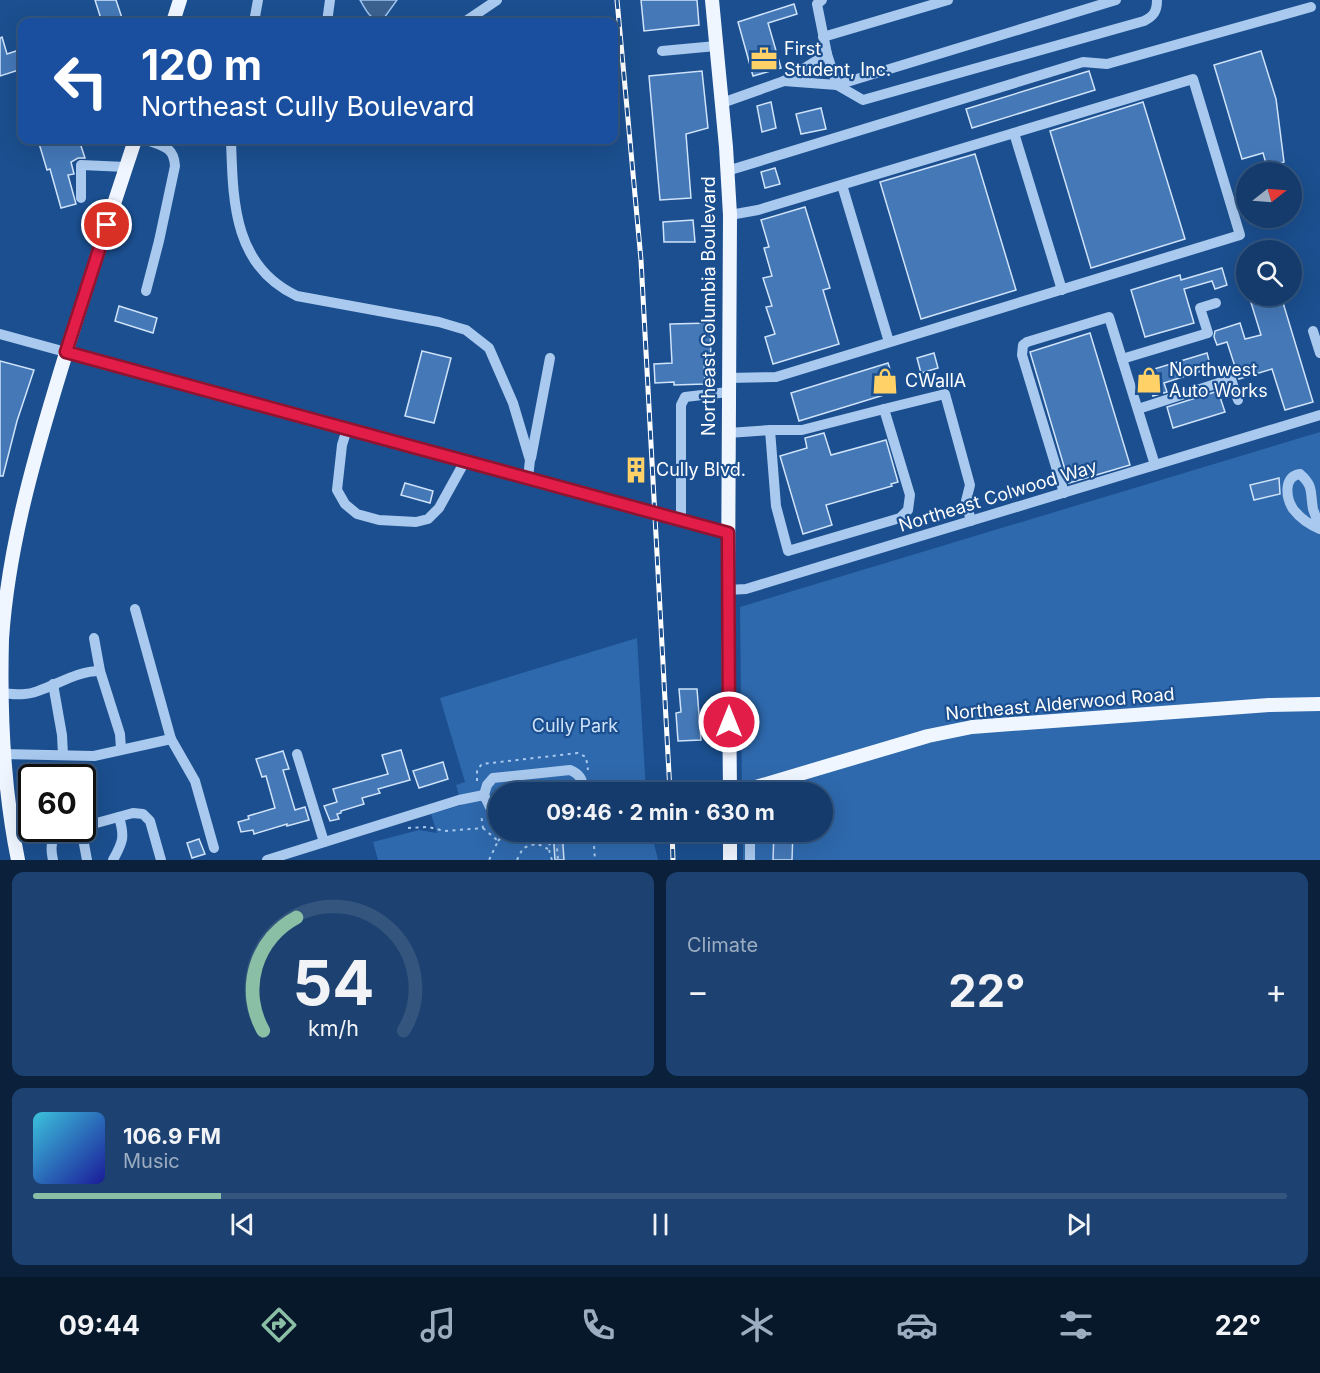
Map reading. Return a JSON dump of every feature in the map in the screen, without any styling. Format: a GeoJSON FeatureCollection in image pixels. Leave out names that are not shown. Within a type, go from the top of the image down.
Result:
{"type":"FeatureCollection","features":[{"type":"Feature","properties":{"kind":"main road"},"geometry":{"type":"LineString","coordinates":[[174,18],[180,0]]}},
{"type":"Feature","properties":{"kind":"main road","name":"Northeast Columbia Boulevard"},"geometry":{"type":"LineString","coordinates":[[712,0],[730,215],[728,385],[730,782]]}},
{"type":"Feature","properties":{"kind":"main road"},"geometry":{"type":"LineString","coordinates":[[18,860],[2,754],[0,677],[4,609],[16,540],[34,461],[66,352],[134,144]]}},
{"type":"Feature","properties":{"kind":"main road","name":"Northeast Alderwood Road"},"geometry":{"type":"LineString","coordinates":[[773,782],[900,744],[960,729],[1000,724],[1258,706],[1320,704]]}},
{"type":"Feature","properties":{"kind":"main road"},"geometry":{"type":"LineString","coordinates":[[730,842],[730,860]]}},
{"type":"Feature","properties":{"kind":"street"},"geometry":{"type":"LineString","coordinates":[[255,18],[258,0]]}},
{"type":"Feature","properties":{"kind":"street"},"geometry":{"type":"LineString","coordinates":[[328,18],[330,0]]}},
{"type":"Feature","properties":{"kind":"street"},"geometry":{"type":"LineString","coordinates":[[470,18],[497,0]]}},
{"type":"Feature","properties":{"kind":"street"},"geometry":{"type":"LineString","coordinates":[[822,0],[817,4],[827,54],[837,85],[863,100],[1144,21],[1157,9],[1157,0]]}},
{"type":"Feature","properties":{"kind":"street"},"geometry":{"type":"LineString","coordinates":[[823,37],[948,0]]}},
{"type":"Feature","properties":{"kind":"street"},"geometry":{"type":"LineString","coordinates":[[784,81],[837,85],[1116,0]]}},
{"type":"Feature","properties":{"kind":"street"},"geometry":{"type":"LineString","coordinates":[[728,171],[1083,62],[1107,64],[1311,7]]}},
{"type":"Feature","properties":{"kind":"street"},"geometry":{"type":"LineString","coordinates":[[662,51],[716,46]]}},
{"type":"Feature","properties":{"kind":"street"},"geometry":{"type":"LineString","coordinates":[[722,103],[784,81],[827,54]]}},
{"type":"Feature","properties":{"kind":"street"},"geometry":{"type":"LineString","coordinates":[[681,520],[681,405],[685,397],[728,385],[776,377],[1240,235],[1193,79],[758,210],[730,215]]}},
{"type":"Feature","properties":{"kind":"street"},"geometry":{"type":"LineString","coordinates":[[1014,133],[1062,290]]}},
{"type":"Feature","properties":{"kind":"street"},"geometry":{"type":"LineString","coordinates":[[146,291],[175,166],[175,156],[170,150],[156,144]]}},
{"type":"Feature","properties":{"kind":"street"},"geometry":{"type":"LineString","coordinates":[[231,144],[238,219],[249,253],[264,275],[279,288],[297,296],[439,322],[466,330],[489,348],[513,403],[530,460]]}},
{"type":"Feature","properties":{"kind":"street"},"geometry":{"type":"LineString","coordinates":[[81,198],[81,165],[126,167]]}},
{"type":"Feature","properties":{"kind":"street"},"geometry":{"type":"LineString","coordinates":[[842,185],[889,342]]}},
{"type":"Feature","properties":{"kind":"street"},"geometry":{"type":"LineString","coordinates":[[1122,359],[1208,333],[1200,308],[1216,303]]}},
{"type":"Feature","properties":{"kind":"street"},"geometry":{"type":"LineString","coordinates":[[1064,493],[1022,355],[1023,345],[1109,316],[1155,465]]}},
{"type":"Feature","properties":{"kind":"street"},"geometry":{"type":"LineString","coordinates":[[1313,330],[1320,353]]}},
{"type":"Feature","properties":{"kind":"street"},"geometry":{"type":"LineString","coordinates":[[0,334],[728,533]]}},
{"type":"Feature","properties":{"kind":"street"},"geometry":{"type":"LineString","coordinates":[[528,478],[550,358]]}},
{"type":"Feature","properties":{"kind":"street"},"geometry":{"type":"LineString","coordinates":[[1138,409],[1232,379],[1238,400]]}},
{"type":"Feature","properties":{"kind":"street"},"geometry":{"type":"LineString","coordinates":[[728,433],[802,430],[945,394],[970,485],[966,501],[971,521]]}},
{"type":"Feature","properties":{"kind":"street"},"geometry":{"type":"LineString","coordinates":[[770,430],[776,506],[788,551],[905,515],[910,495],[884,409]]}},
{"type":"Feature","properties":{"kind":"street","name":"Northeast Colwood Way"},"geometry":{"type":"LineString","coordinates":[[728,590],[746,590],[1320,415]]}},
{"type":"Feature","properties":{"kind":"street"},"geometry":{"type":"LineString","coordinates":[[347,429],[342,445],[338,490],[345,504],[357,514],[379,520],[416,522],[428,519],[439,508],[465,461]]}},
{"type":"Feature","properties":{"kind":"street"},"geometry":{"type":"LineString","coordinates":[[1295,474],[1300,474],[1308,481],[1313,510],[1320,529],[1310,524],[1294,509],[1289,499],[1287,488],[1289,480],[1295,474]]}},
{"type":"Feature","properties":{"kind":"street"},"geometry":{"type":"LineString","coordinates":[[135,609],[171,739],[195,781],[214,848]]}},
{"type":"Feature","properties":{"kind":"street"},"geometry":{"type":"LineString","coordinates":[[94,638],[100,670],[120,734],[121,750]]}},
{"type":"Feature","properties":{"kind":"street"},"geometry":{"type":"LineString","coordinates":[[0,693],[36,692],[69,676],[100,670]]}},
{"type":"Feature","properties":{"kind":"street"},"geometry":{"type":"LineString","coordinates":[[53,684],[63,755]]}},
{"type":"Feature","properties":{"kind":"street"},"geometry":{"type":"LineString","coordinates":[[2,754],[94,756],[171,739]]}},
{"type":"Feature","properties":{"kind":"street"},"geometry":{"type":"LineString","coordinates":[[297,754],[324,842]]}},
{"type":"Feature","properties":{"kind":"street"},"geometry":{"type":"LineString","coordinates":[[490,782],[493,778],[570,770],[579,775],[582,782]]}},
{"type":"Feature","properties":{"kind":"street"},"geometry":{"type":"LineString","coordinates":[[488,784],[484,795],[488,803]]}},
{"type":"Feature","properties":{"kind":"street"},"geometry":{"type":"LineString","coordinates":[[267,860],[459,800],[484,795]]}},
{"type":"Feature","properties":{"kind":"street"},"geometry":{"type":"LineString","coordinates":[[96,824],[133,813],[143,814],[150,821],[161,860]]}},
{"type":"Feature","properties":{"kind":"street"},"geometry":{"type":"LineString","coordinates":[[113,860],[123,842],[119,817]]}},
{"type":"Feature","properties":{"kind":"street"},"geometry":{"type":"LineString","coordinates":[[51,842],[50,847],[53,860]]}},
{"type":"Feature","properties":{"kind":"street"},"geometry":{"type":"LineString","coordinates":[[84,842],[87,860]]}},
{"type":"Feature","properties":{"kind":"street"},"geometry":{"type":"LineString","coordinates":[[750,844],[750,860]]}},
{"type":"Feature","properties":{"kind":"path"},"geometry":{"type":"LineString","coordinates":[[483,828],[488,832]]}},
{"type":"Feature","properties":{"kind":"path"},"geometry":{"type":"LineString","coordinates":[[489,860],[498,842]]}},
{"type":"Feature","properties":{"kind":"path"},"geometry":{"type":"LineString","coordinates":[[548,850],[551,842]]}},
{"type":"Feature","properties":{"kind":"path"},"geometry":{"type":"LineString","coordinates":[[556,842],[558,860]]}},
{"type":"Feature","properties":{"kind":"path"},"geometry":{"type":"LineString","coordinates":[[594,842],[595,860]]}},
{"type":"Feature","properties":{"kind":"path"},"geometry":{"type":"LineString","coordinates":[[516,860],[523,848],[535,844],[545,846],[552,860]]}},
{"type":"Feature","properties":{"kind":"green space"},"geometry":{"type":"Polygon","coordinates":[[[1320,432],[1320,860],[743,860],[743,842],[833,842],[833,782],[742,782],[740,607],[1320,432]]]}},
{"type":"Feature","properties":{"kind":"green space","name":"Cully Park"},"geometry":{"type":"Polygon","coordinates":[[[637,638],[645,782],[488,782],[488,842],[654,842],[658,860],[378,860],[373,842],[419,830],[437,833],[431,814],[462,805],[456,785],[465,782],[440,698],[637,638]]]}},
{"type":"Feature","properties":{"kind":"shaded area"},"geometry":{"type":"Polygon","coordinates":[[[360,0],[397,0],[384,18],[369,15],[360,0]]]}},
{"type":"Feature","properties":{"kind":"building"},"geometry":{"type":"Polygon","coordinates":[[[95,0],[116,0],[122,18],[101,18],[95,0]]]}},
{"type":"Feature","properties":{"kind":"building"},"geometry":{"type":"Polygon","coordinates":[[[641,0],[697,0],[699,25],[644,31],[641,0]]]}},
{"type":"Feature","properties":{"kind":"building"},"geometry":{"type":"Polygon","coordinates":[[[794,4],[797,14],[768,23],[781,68],[753,76],[738,22],[794,4]]]}},
{"type":"Feature","properties":{"kind":"building"},"geometry":{"type":"Polygon","coordinates":[[[2,37],[7,54],[18,50],[18,70],[0,76],[0,38],[2,37]]]}},
{"type":"Feature","properties":{"kind":"building"},"geometry":{"type":"Polygon","coordinates":[[[1261,51],[1276,99],[1284,162],[1266,162],[1263,153],[1242,159],[1214,65],[1261,51]]]}},
{"type":"Feature","properties":{"kind":"building"},"geometry":{"type":"Polygon","coordinates":[[[702,71],[708,128],[686,134],[691,198],[660,200],[649,76],[702,71]]]}},
{"type":"Feature","properties":{"kind":"building"},"geometry":{"type":"Polygon","coordinates":[[[1089,71],[1095,90],[972,128],[966,109],[1089,71]]]}},
{"type":"Feature","properties":{"kind":"building"},"geometry":{"type":"Polygon","coordinates":[[[771,102],[776,128],[762,132],[757,106],[771,102]]]}},
{"type":"Feature","properties":{"kind":"building"},"geometry":{"type":"Polygon","coordinates":[[[1143,102],[1185,239],[1091,268],[1050,131],[1143,102]]]}},
{"type":"Feature","properties":{"kind":"building"},"geometry":{"type":"Polygon","coordinates":[[[821,108],[826,129],[801,134],[796,114],[821,108]]]}},
{"type":"Feature","properties":{"kind":"building"},"geometry":{"type":"Polygon","coordinates":[[[39,144],[80,144],[85,158],[78,158],[71,162],[74,174],[68,175],[76,204],[61,208],[50,169],[47,170],[39,144]]]}},
{"type":"Feature","properties":{"kind":"building"},"geometry":{"type":"Polygon","coordinates":[[[975,154],[1016,290],[921,319],[880,182],[975,154]]]}},
{"type":"Feature","properties":{"kind":"building"},"geometry":{"type":"Polygon","coordinates":[[[775,168],[780,184],[765,188],[761,172],[775,168]]]}},
{"type":"Feature","properties":{"kind":"building"},"geometry":{"type":"Polygon","coordinates":[[[805,207],[830,288],[823,290],[839,344],[773,364],[765,337],[775,334],[766,307],[772,306],[763,278],[772,276],[764,248],[769,247],[761,220],[805,207]]]}},
{"type":"Feature","properties":{"kind":"building"},"geometry":{"type":"Polygon","coordinates":[[[693,220],[695,242],[664,242],[663,222],[693,220]]]}},
{"type":"Feature","properties":{"kind":"building"},"geometry":{"type":"Polygon","coordinates":[[[1222,268],[1227,285],[1215,289],[1212,281],[1184,289],[1194,323],[1145,337],[1131,290],[1180,275],[1181,280],[1222,268]]]}},
{"type":"Feature","properties":{"kind":"building"},"geometry":{"type":"Polygon","coordinates":[[[119,306],[157,318],[153,333],[115,321],[119,306]]]}},
{"type":"Feature","properties":{"kind":"building"},"geometry":{"type":"Polygon","coordinates":[[[1252,306],[1284,306],[1313,402],[1285,410],[1272,369],[1239,379],[1227,342],[1217,345],[1214,337],[1215,331],[1240,323],[1245,339],[1261,335],[1252,306]]]}},
{"type":"Feature","properties":{"kind":"building"},"geometry":{"type":"Polygon","coordinates":[[[710,323],[711,361],[704,361],[705,384],[655,383],[654,364],[672,363],[670,324],[710,323]]]}},
{"type":"Feature","properties":{"kind":"building"},"geometry":{"type":"Polygon","coordinates":[[[1090,333],[1130,465],[1069,483],[1030,352],[1090,333]]]}},
{"type":"Feature","properties":{"kind":"building"},"geometry":{"type":"Polygon","coordinates":[[[422,351],[451,358],[434,423],[405,416],[422,351]]]}},
{"type":"Feature","properties":{"kind":"building"},"geometry":{"type":"Polygon","coordinates":[[[934,353],[938,368],[921,373],[917,358],[934,353]]]}},
{"type":"Feature","properties":{"kind":"building"},"geometry":{"type":"Polygon","coordinates":[[[1207,353],[1211,368],[1164,383],[1167,392],[1153,396],[1150,387],[1145,388],[1141,373],[1207,353]]]}},
{"type":"Feature","properties":{"kind":"building"},"geometry":{"type":"Polygon","coordinates":[[[0,361],[34,370],[17,421],[3,476],[0,476],[0,361]]]}},
{"type":"Feature","properties":{"kind":"building"},"geometry":{"type":"Polygon","coordinates":[[[888,363],[897,391],[799,421],[791,393],[888,363]]]}},
{"type":"Feature","properties":{"kind":"building"},"geometry":{"type":"Polygon","coordinates":[[[1218,391],[1225,412],[1173,428],[1167,407],[1218,391]]]}},
{"type":"Feature","properties":{"kind":"building"},"geometry":{"type":"Polygon","coordinates":[[[824,433],[831,455],[886,440],[898,482],[891,484],[892,486],[826,505],[832,525],[803,534],[780,456],[807,448],[805,438],[824,433]]]}},
{"type":"Feature","properties":{"kind":"building"},"geometry":{"type":"Polygon","coordinates":[[[1279,478],[1280,494],[1254,500],[1250,485],[1279,478]]]}},
{"type":"Feature","properties":{"kind":"building"},"geometry":{"type":"Polygon","coordinates":[[[405,483],[433,491],[430,503],[401,495],[405,483]]]}},
{"type":"Feature","properties":{"kind":"building"},"geometry":{"type":"Polygon","coordinates":[[[679,689],[697,689],[701,740],[678,741],[676,713],[681,712],[679,689]]]}},
{"type":"Feature","properties":{"kind":"building"},"geometry":{"type":"Polygon","coordinates":[[[401,750],[410,780],[378,789],[380,793],[362,798],[364,804],[341,811],[337,814],[339,819],[330,821],[324,806],[337,802],[333,789],[388,774],[382,755],[401,750]]]}},
{"type":"Feature","properties":{"kind":"building"},"geometry":{"type":"Polygon","coordinates":[[[283,751],[289,769],[283,770],[295,810],[305,807],[309,820],[254,834],[253,830],[241,832],[238,822],[249,819],[248,816],[275,808],[266,776],[262,777],[256,759],[283,751]]]}},
{"type":"Feature","properties":{"kind":"building"},"geometry":{"type":"Polygon","coordinates":[[[443,762],[448,779],[419,788],[413,771],[443,762]]]}},
{"type":"Feature","properties":{"kind":"building"},"geometry":{"type":"Polygon","coordinates":[[[199,839],[205,854],[192,858],[187,843],[199,839]]]}},
{"type":"Feature","properties":{"kind":"building"},"geometry":{"type":"Polygon","coordinates":[[[554,842],[563,842],[564,860],[555,860],[554,842]]]}},
{"type":"Feature","properties":{"kind":"building"},"geometry":{"type":"Polygon","coordinates":[[[774,842],[793,842],[792,860],[773,860],[774,842]]]}},
{"type":"Feature","properties":{"kind":"railway"},"geometry":{"type":"LineString","coordinates":[[617,0],[641,260],[669,782]]}},
{"type":"Feature","properties":{"kind":"railway"},"geometry":{"type":"LineString","coordinates":[[672,842],[673,860]]}},
{"type":"Feature","properties":{"kind":"place","name":"First Student, Inc."},"geometry":{"type":"Point","coordinates":[764,59]}},
{"type":"Feature","properties":{"kind":"place","name":"Northwest Auto Works"},"geometry":{"type":"Point","coordinates":[1149,380]}},
{"type":"Feature","properties":{"kind":"place","name":"CWallA"},"geometry":{"type":"Point","coordinates":[885,381]}},
{"type":"Feature","properties":{"kind":"place","name":"Cully Blvd."},"geometry":{"type":"Point","coordinates":[636,470]}},
{"type":"Feature","properties":{"kind":"route"},"geometry":{"type":"LineString","coordinates":[[107,225],[66,352],[728,533],[729,722]]}}]}
